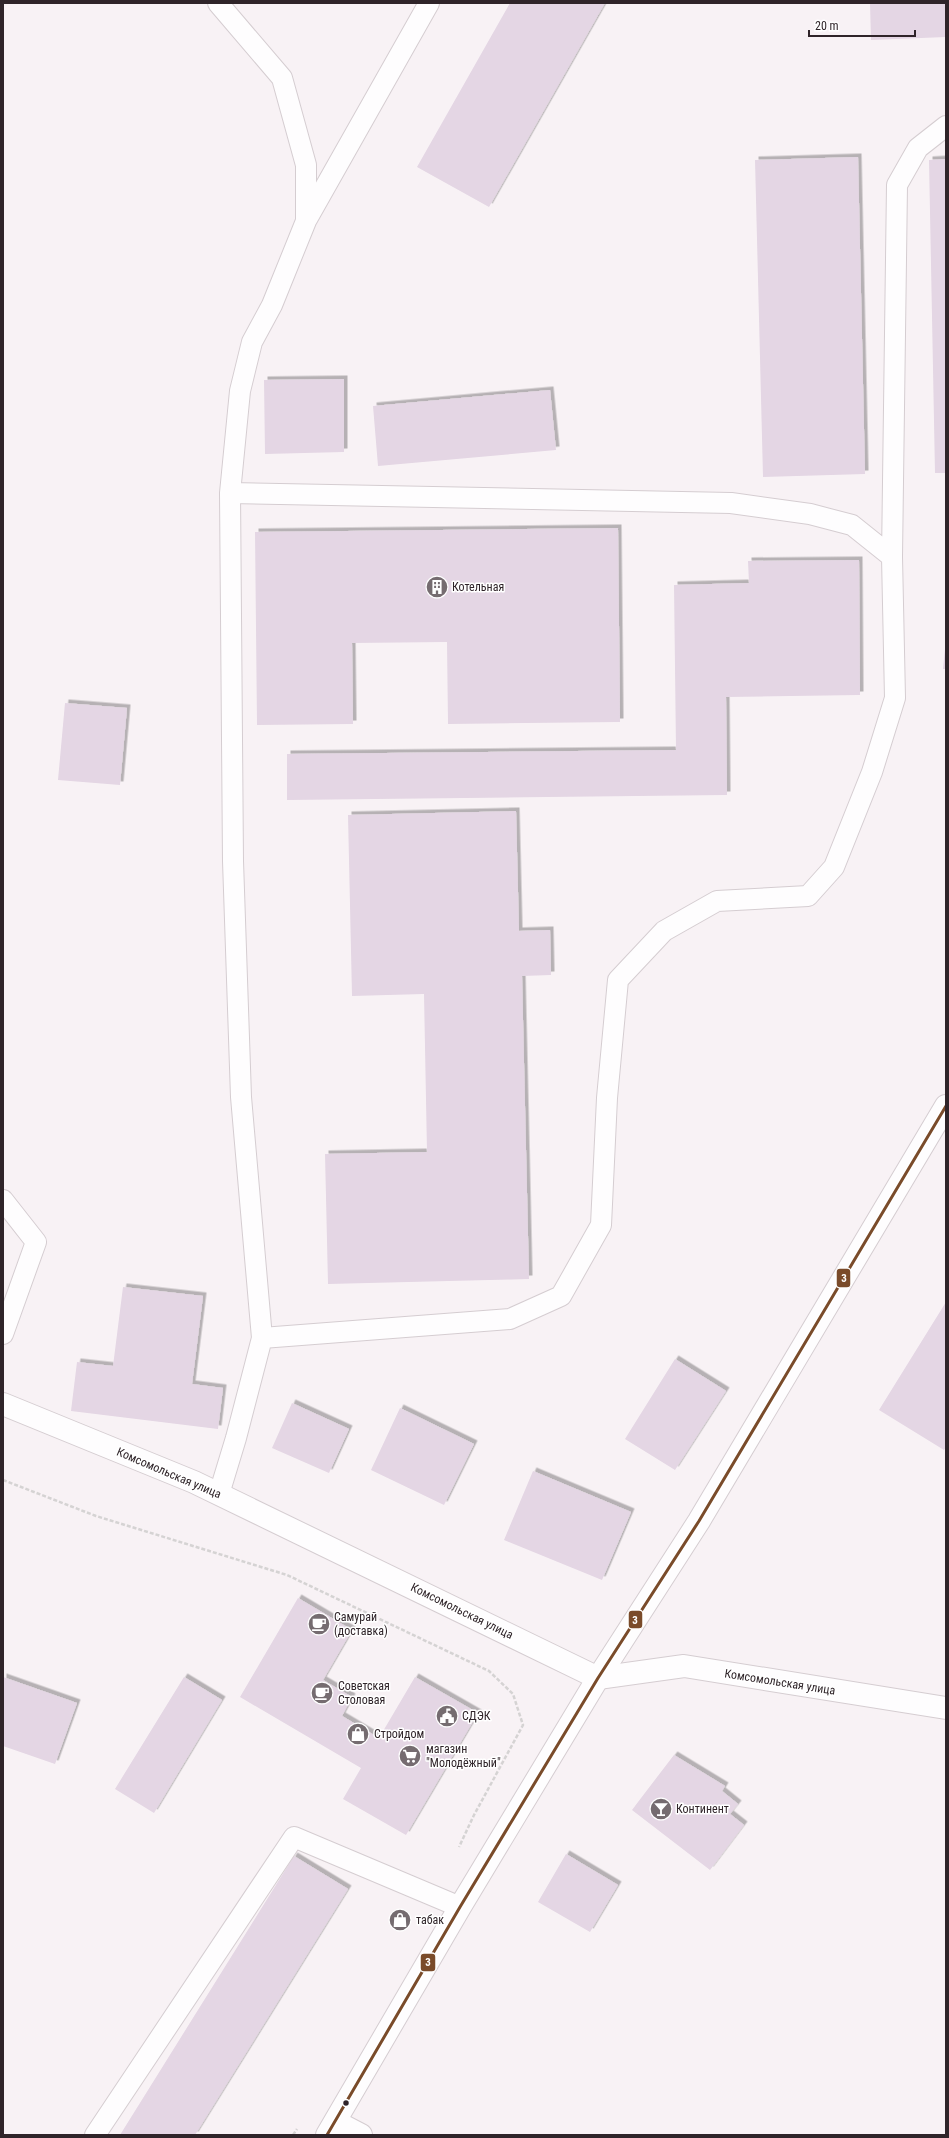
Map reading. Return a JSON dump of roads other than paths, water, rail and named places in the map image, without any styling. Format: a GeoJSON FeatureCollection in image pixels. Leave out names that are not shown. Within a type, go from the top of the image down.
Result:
{"type":"FeatureCollection","features":[{"type":"Feature","properties":{"kind":"main road"},"geometry":{"type":"LineString","coordinates":[[361,2135],[331,2128],[460,1907],[598,1678],[699,1521],[946,1106]]}},
{"type":"Feature","properties":{"kind":"main road","name":"Комсомольская улица"},"geometry":{"type":"LineString","coordinates":[[3,1404],[219,1494],[598,1678],[684,1666],[946,1708]]}},
{"type":"Feature","properties":{"kind":"lane"},"geometry":{"type":"LineString","coordinates":[[218,3],[282,78],[306,165],[306,221]]}},
{"type":"Feature","properties":{"kind":"lane"},"geometry":{"type":"LineString","coordinates":[[219,1494],[236,1438],[262,1338],[241,1096],[233,861],[230,493],[240,391],[252,342],[272,305],[306,221],[429,3]]}},
{"type":"Feature","properties":{"kind":"lane"},"geometry":{"type":"LineString","coordinates":[[262,1338],[510,1320],[561,1296],[601,1225],[607,1098],[618,980],[664,931],[718,901],[808,896],[834,867],[872,772],[894,698],[892,557],[897,185],[918,148],[946,126]]}},
{"type":"Feature","properties":{"kind":"lane"},"geometry":{"type":"LineString","coordinates":[[230,493],[731,502],[810,514],[852,525],[892,557]]}},
{"type":"Feature","properties":{"kind":"lane"},"geometry":{"type":"LineString","coordinates":[[3,1200],[36,1242],[8,1302],[3,1334]]}},
{"type":"Feature","properties":{"kind":"lane"},"geometry":{"type":"LineString","coordinates":[[95,2135],[294,1837],[460,1907]]}},
{"type":"Feature","properties":{"kind":"place","name":"Котельная"},"geometry":{"type":"Point","coordinates":[437,587]}},
{"type":"Feature","properties":{"kind":"place","name":"Самурай (доставка)"},"geometry":{"type":"Point","coordinates":[319,1624]}},
{"type":"Feature","properties":{"kind":"place","name":"Советская Столовая"},"geometry":{"type":"Point","coordinates":[322,1693]}},
{"type":"Feature","properties":{"kind":"place","name":"СДЭК"},"geometry":{"type":"Point","coordinates":[447,1716]}},
{"type":"Feature","properties":{"kind":"place","name":"Стройдом"},"geometry":{"type":"Point","coordinates":[358,1734]}},
{"type":"Feature","properties":{"kind":"place","name":"магазин \"Молодёжный\""},"geometry":{"type":"Point","coordinates":[410,1756]}},
{"type":"Feature","properties":{"kind":"place","name":"Континент"},"geometry":{"type":"Point","coordinates":[661,1809]}},
{"type":"Feature","properties":{"kind":"place","name":"табак"},"geometry":{"type":"Point","coordinates":[400,1920]}}]}
